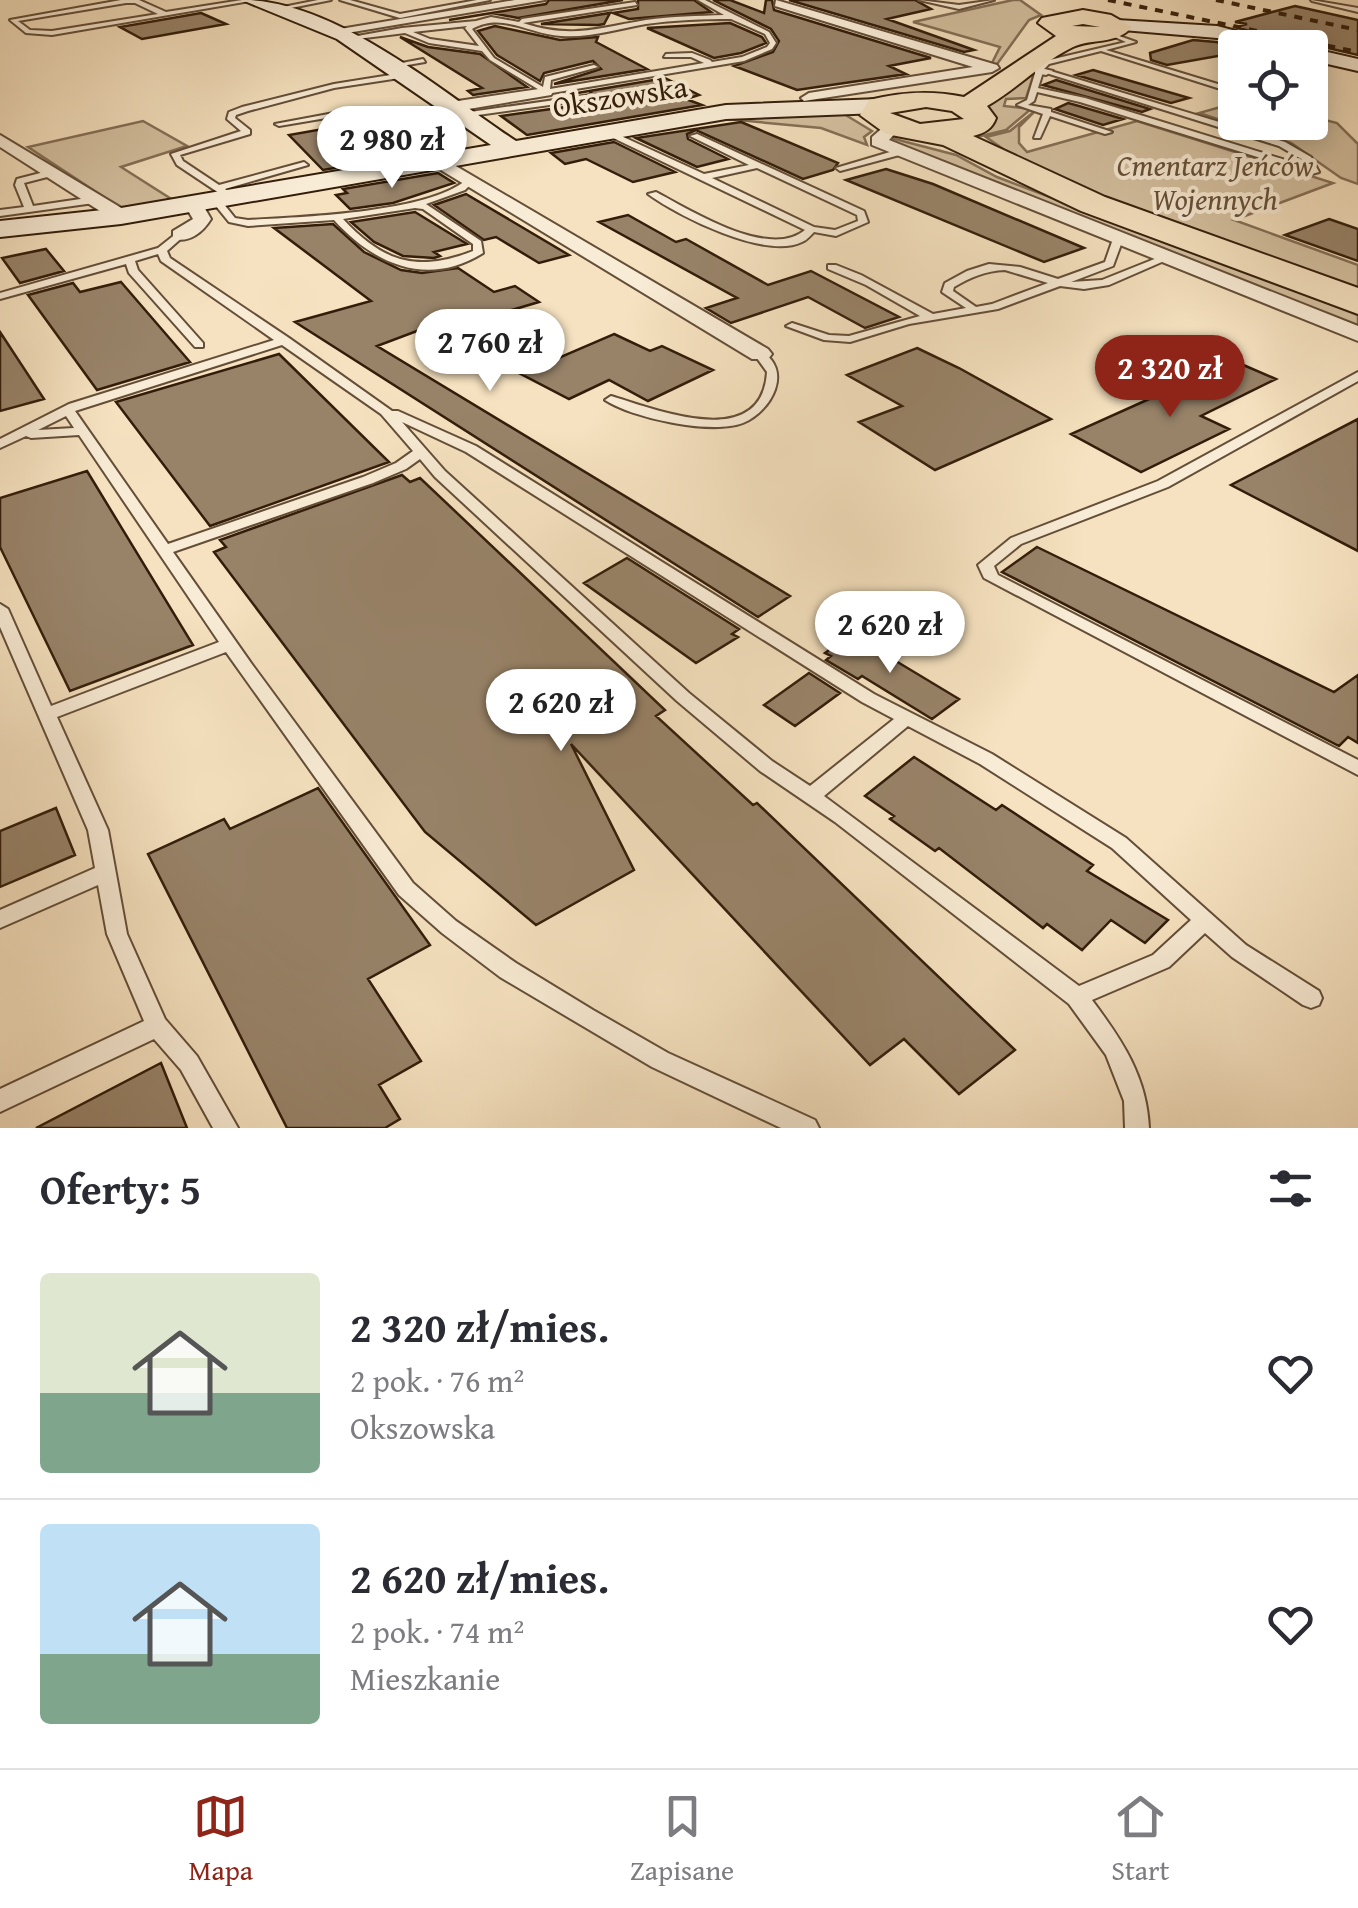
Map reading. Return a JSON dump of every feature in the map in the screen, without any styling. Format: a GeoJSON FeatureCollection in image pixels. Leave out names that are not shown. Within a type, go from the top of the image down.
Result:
{"type":"FeatureCollection","features":[{"type":"Feature","properties":{"kind":"highway"},"geometry":{"type":"LineString","coordinates":[[894,120],[964,112],[1021,57],[1055,36],[1087,28]]}},
{"type":"Feature","properties":{"kind":"highway"},"geometry":{"type":"LineString","coordinates":[[964,112],[970,134],[1003,160]]}},
{"type":"Feature","properties":{"kind":"highway"},"geometry":{"type":"LineString","coordinates":[[894,120],[951,137],[1094,204],[1358,302]]}},
{"type":"Feature","properties":{"kind":"street"},"geometry":{"type":"LineString","coordinates":[[252,0],[342,34],[510,148]]}},
{"type":"Feature","properties":{"kind":"street"},"geometry":{"type":"LineString","coordinates":[[342,34],[540,0]]}},
{"type":"Feature","properties":{"kind":"street","name":"Okszowska"},"geometry":{"type":"LineString","coordinates":[[779,3],[992,68],[894,120]]}},
{"type":"Feature","properties":{"kind":"street"},"geometry":{"type":"LineString","coordinates":[[1087,28],[1218,36]]}},
{"type":"Feature","properties":{"kind":"street"},"geometry":{"type":"LineString","coordinates":[[1087,28],[1218,32]]}},
{"type":"Feature","properties":{"kind":"street"},"geometry":{"type":"LineString","coordinates":[[1328,57],[1358,64]]}},
{"type":"Feature","properties":{"kind":"street"},"geometry":{"type":"LineString","coordinates":[[457,112],[547,85]]}},
{"type":"Feature","properties":{"kind":"street","name":"Okszowska"},"geometry":{"type":"LineString","coordinates":[[0,229],[121,216],[510,148],[751,109],[812,103],[894,120],[1118,239],[1358,334]]}},
{"type":"Feature","properties":{"kind":"street"},"geometry":{"type":"LineString","coordinates":[[0,140],[121,216]]}},
{"type":"Feature","properties":{"kind":"street"},"geometry":{"type":"LineString","coordinates":[[437,160],[760,354]]}},
{"type":"Feature","properties":{"kind":"street"},"geometry":{"type":"LineString","coordinates":[[180,234],[197,226],[214,197]]}},
{"type":"Feature","properties":{"kind":"lane"},"geometry":{"type":"LineString","coordinates":[[14,13],[106,0]]}},
{"type":"Feature","properties":{"kind":"lane"},"geometry":{"type":"LineString","coordinates":[[198,0],[214,7]]}},
{"type":"Feature","properties":{"kind":"lane"},"geometry":{"type":"LineString","coordinates":[[166,14],[136,1],[126,1],[13,20],[28,32],[42,34],[214,7],[252,0]]}},
{"type":"Feature","properties":{"kind":"lane"},"geometry":{"type":"LineString","coordinates":[[276,9],[328,0]]}},
{"type":"Feature","properties":{"kind":"lane"},"geometry":{"type":"LineString","coordinates":[[343,0],[400,16],[486,0]]}},
{"type":"Feature","properties":{"kind":"lane"},"geometry":{"type":"LineString","coordinates":[[618,0],[680,20]]}},
{"type":"Feature","properties":{"kind":"lane"},"geometry":{"type":"LineString","coordinates":[[474,23],[468,28],[484,49],[518,75],[547,85],[595,84],[755,57],[770,48],[773,43],[767,32],[701,0]]}},
{"type":"Feature","properties":{"kind":"lane"},"geometry":{"type":"LineString","coordinates":[[922,0],[958,7],[991,0]]}},
{"type":"Feature","properties":{"kind":"lane"},"geometry":{"type":"LineString","coordinates":[[1314,0],[1358,10]]}},
{"type":"Feature","properties":{"kind":"lane"},"geometry":{"type":"LineString","coordinates":[[522,22],[636,4]]}},
{"type":"Feature","properties":{"kind":"lane"},"geometry":{"type":"LineString","coordinates":[[342,34],[507,19],[544,32],[564,34],[732,17]]}},
{"type":"Feature","properties":{"kind":"lane"},"geometry":{"type":"LineString","coordinates":[[1108,132],[1021,105],[1030,102],[1043,70],[1087,28],[1218,84]]}},
{"type":"Feature","properties":{"kind":"lane"},"geometry":{"type":"LineString","coordinates":[[402,30],[418,39],[484,49]]}},
{"type":"Feature","properties":{"kind":"lane"},"geometry":{"type":"LineString","coordinates":[[666,56],[692,55],[708,61],[708,65]]}},
{"type":"Feature","properties":{"kind":"lane"},"geometry":{"type":"LineString","coordinates":[[422,61],[232,114],[230,119],[247,132],[175,154],[235,222],[336,217],[415,205],[469,182]]}},
{"type":"Feature","properties":{"kind":"lane"},"geometry":{"type":"LineString","coordinates":[[547,85],[594,66]]}},
{"type":"Feature","properties":{"kind":"lane"},"geometry":{"type":"LineString","coordinates":[[1033,89],[1082,100],[1315,172],[1308,159],[1282,144],[1043,70]]}},
{"type":"Feature","properties":{"kind":"lane"},"geometry":{"type":"LineString","coordinates":[[279,124],[350,112],[416,120],[590,97]]}},
{"type":"Feature","properties":{"kind":"lane"},"geometry":{"type":"LineString","coordinates":[[1037,136],[1048,111]]}},
{"type":"Feature","properties":{"kind":"lane"},"geometry":{"type":"LineString","coordinates":[[840,168],[894,120]]}},
{"type":"Feature","properties":{"kind":"lane"},"geometry":{"type":"LineString","coordinates":[[608,132],[812,229],[851,230],[863,222],[861,213],[694,136]]}},
{"type":"Feature","properties":{"kind":"lane"},"geometry":{"type":"LineString","coordinates":[[214,197],[304,165]]}},
{"type":"Feature","properties":{"kind":"lane"},"geometry":{"type":"LineString","coordinates":[[703,177],[756,166]]}},
{"type":"Feature","properties":{"kind":"lane"},"geometry":{"type":"LineString","coordinates":[[30,208],[18,186],[20,181],[52,173]]}},
{"type":"Feature","properties":{"kind":"lane"},"geometry":{"type":"LineString","coordinates":[[652,194],[742,237],[782,242],[799,239],[812,229]]}},
{"type":"Feature","properties":{"kind":"lane"},"geometry":{"type":"LineString","coordinates":[[0,212],[94,200]]}},
{"type":"Feature","properties":{"kind":"lane"},"geometry":{"type":"LineString","coordinates":[[336,217],[396,266],[421,269],[478,253],[478,243],[426,207],[415,205]]}},
{"type":"Feature","properties":{"kind":"lane"},"geometry":{"type":"LineString","coordinates":[[0,296],[162,250],[180,234]]}},
{"type":"Feature","properties":{"kind":"lane"},"geometry":{"type":"LineString","coordinates":[[792,326],[828,338],[850,339],[930,316],[994,307],[1109,264],[1118,239]]}},
{"type":"Feature","properties":{"kind":"lane"},"geometry":{"type":"LineString","coordinates":[[162,250],[165,259],[385,411],[440,474],[766,766],[1010,942],[1076,997],[1115,1049],[1136,1101],[1137,1128]]}},
{"type":"Feature","properties":{"kind":"lane"},"geometry":{"type":"LineString","coordinates":[[129,258],[133,272],[200,345]]}},
{"type":"Feature","properties":{"kind":"lane"},"geometry":{"type":"LineString","coordinates":[[975,309],[947,292],[948,285],[986,268],[1008,267],[1060,282],[1093,285],[1166,258]]}},
{"type":"Feature","properties":{"kind":"lane"},"geometry":{"type":"LineString","coordinates":[[832,267],[864,277],[888,295],[930,316]]}},
{"type":"Feature","properties":{"kind":"lane"},"geometry":{"type":"LineString","coordinates":[[0,444],[68,410],[285,340]]}},
{"type":"Feature","properties":{"kind":"lane"},"geometry":{"type":"LineString","coordinates":[[611,400],[699,424],[746,416],[761,408],[775,378],[772,366],[760,354]]}},
{"type":"Feature","properties":{"kind":"lane"},"geometry":{"type":"LineString","coordinates":[[1358,376],[1163,484],[1016,541],[986,565],[992,578],[1358,768]]}},
{"type":"Feature","properties":{"kind":"lane"},"geometry":{"type":"LineString","coordinates":[[68,410],[396,875],[449,927],[508,970],[660,1060],[807,1128]]}},
{"type":"Feature","properties":{"kind":"lane"},"geometry":{"type":"LineString","coordinates":[[385,411],[471,448],[906,718],[986,759],[1119,843],[1239,951],[1312,998]]}},
{"type":"Feature","properties":{"kind":"lane"},"geometry":{"type":"LineString","coordinates":[[22,436],[83,431]]}},
{"type":"Feature","properties":{"kind":"lane"},"geometry":{"type":"LineString","coordinates":[[166,550],[368,480],[401,466],[422,451]]}},
{"type":"Feature","properties":{"kind":"lane"},"geometry":{"type":"LineString","coordinates":[[0,609],[98,830],[116,934],[157,1026],[189,1063],[226,1128]]}},
{"type":"Feature","properties":{"kind":"lane"},"geometry":{"type":"LineString","coordinates":[[47,714],[230,644]]}},
{"type":"Feature","properties":{"kind":"lane"},"geometry":{"type":"LineString","coordinates":[[811,796],[906,718]]}},
{"type":"Feature","properties":{"kind":"lane"},"geometry":{"type":"LineString","coordinates":[[0,919],[107,872]]}},
{"type":"Feature","properties":{"kind":"lane"},"geometry":{"type":"LineString","coordinates":[[1076,997],[1162,961],[1204,921]]}},
{"type":"Feature","properties":{"kind":"lane"},"geometry":{"type":"LineString","coordinates":[[0,1101],[157,1026]]}},
{"type":"Feature","properties":{"kind":"green space"},"geometry":{"type":"Polygon","coordinates":[[[1020,0],[1041,15],[1029,20],[995,67],[991,65],[1000,47],[913,22],[1020,0]]]}},
{"type":"Feature","properties":{"kind":"green space"},"geometry":{"type":"Polygon","coordinates":[[[1023,73],[1034,74],[1026,98],[1006,99],[1004,106],[1031,109],[1006,130],[977,137],[980,104],[1023,73]]]}},
{"type":"Feature","properties":{"kind":"green space"},"geometry":{"type":"Polygon","coordinates":[[[1218,108],[1218,119],[1199,113],[1218,108]]]}},
{"type":"Feature","properties":{"kind":"green space","name":"Cmentarz Jeńców Wojennych"},"geometry":{"type":"Polygon","coordinates":[[[1036,110],[1019,127],[1019,143],[1027,152],[1137,121],[1333,183],[1234,220],[1358,265],[1358,292],[1098,197],[986,137],[1010,131],[1036,110]]]}},
{"type":"Feature","properties":{"kind":"green space"},"geometry":{"type":"Polygon","coordinates":[[[844,114],[872,131],[864,137],[867,145],[821,128],[726,119],[844,114]]]}},
{"type":"Feature","properties":{"kind":"green space"},"geometry":{"type":"Polygon","coordinates":[[[143,121],[187,146],[121,167],[176,202],[122,209],[28,147],[143,121]]]}},
{"type":"Feature","properties":{"kind":"green space"},"geometry":{"type":"Polygon","coordinates":[[[1328,121],[1337,123],[1358,144],[1358,184],[1341,178],[1282,140],[1328,140],[1328,121]]]}},
{"type":"Feature","properties":{"kind":"green space"},"geometry":{"type":"Polygon","coordinates":[[[891,138],[956,155],[997,177],[1358,315],[1358,326],[888,141],[891,138]]]}},
{"type":"Feature","properties":{"kind":"building"},"geometry":{"type":"Polygon","coordinates":[[[549,0],[623,0],[518,18],[492,13],[449,20],[546,4],[549,0]]]}},
{"type":"Feature","properties":{"kind":"building"},"geometry":{"type":"Polygon","coordinates":[[[638,0],[694,0],[711,12],[629,19],[613,13],[638,9],[638,0]]]}},
{"type":"Feature","properties":{"kind":"building"},"geometry":{"type":"Polygon","coordinates":[[[713,0],[730,0],[764,13],[766,0],[772,0],[774,10],[931,58],[889,66],[906,74],[797,90],[734,66],[773,52],[779,41],[771,29],[713,0]]]}},
{"type":"Feature","properties":{"kind":"building"},"geometry":{"type":"Polygon","coordinates":[[[789,0],[915,0],[931,9],[887,19],[974,50],[964,52],[789,0]]]}},
{"type":"Feature","properties":{"kind":"building"},"geometry":{"type":"Polygon","coordinates":[[[1295,6],[1358,20],[1358,55],[1328,48],[1328,30],[1246,30],[1236,27],[1247,24],[1235,22],[1295,6]]]}},
{"type":"Feature","properties":{"kind":"building"},"geometry":{"type":"Polygon","coordinates":[[[201,13],[226,24],[142,39],[120,27],[201,13]]]}},
{"type":"Feature","properties":{"kind":"building"},"geometry":{"type":"Polygon","coordinates":[[[610,13],[604,24],[598,25],[541,24],[610,13]]]}},
{"type":"Feature","properties":{"kind":"building"},"geometry":{"type":"Polygon","coordinates":[[[730,23],[762,37],[766,43],[714,58],[647,28],[730,23]]]}},
{"type":"Feature","properties":{"kind":"building"},"geometry":{"type":"Polygon","coordinates":[[[495,26],[560,40],[598,37],[596,42],[647,69],[554,84],[601,69],[593,61],[544,73],[540,81],[497,55],[478,31],[495,26]]]}},
{"type":"Feature","properties":{"kind":"building"},"geometry":{"type":"Polygon","coordinates":[[[400,37],[428,47],[480,54],[527,87],[473,95],[468,91],[482,88],[400,37]]]}},
{"type":"Feature","properties":{"kind":"building"},"geometry":{"type":"Polygon","coordinates":[[[1193,40],[1218,42],[1218,56],[1167,65],[1151,60],[1150,53],[1193,40]]]}},
{"type":"Feature","properties":{"kind":"building"},"geometry":{"type":"Polygon","coordinates":[[[1093,70],[1189,98],[1171,103],[1076,75],[1093,70]]]}},
{"type":"Feature","properties":{"kind":"building"},"geometry":{"type":"Polygon","coordinates":[[[665,78],[699,95],[686,99],[702,105],[527,135],[501,116],[594,103],[596,97],[589,91],[665,78]]]}},
{"type":"Feature","properties":{"kind":"building"},"geometry":{"type":"Polygon","coordinates":[[[1056,80],[1150,109],[1142,112],[1043,85],[1056,80]]]}},
{"type":"Feature","properties":{"kind":"building"},"geometry":{"type":"Polygon","coordinates":[[[1068,103],[1123,119],[1103,125],[1055,109],[1068,103]]]}},
{"type":"Feature","properties":{"kind":"building"},"geometry":{"type":"Polygon","coordinates":[[[374,120],[387,122],[421,148],[437,145],[442,150],[323,170],[289,135],[374,120]]]}},
{"type":"Feature","properties":{"kind":"building"},"geometry":{"type":"Polygon","coordinates":[[[741,122],[838,163],[833,170],[803,179],[696,130],[687,134],[688,139],[728,159],[697,167],[636,138],[741,122]]]}},
{"type":"Feature","properties":{"kind":"building"},"geometry":{"type":"Polygon","coordinates":[[[614,142],[675,172],[633,182],[586,159],[565,164],[551,153],[614,142]]]}},
{"type":"Feature","properties":{"kind":"building"},"geometry":{"type":"Polygon","coordinates":[[[886,169],[933,184],[1084,248],[1044,262],[846,180],[886,169]]]}},
{"type":"Feature","properties":{"kind":"building"},"geometry":{"type":"Polygon","coordinates":[[[438,173],[454,183],[393,203],[350,209],[336,195],[347,193],[343,189],[438,173]]]}},
{"type":"Feature","properties":{"kind":"building"},"geometry":{"type":"Polygon","coordinates":[[[466,194],[569,255],[539,263],[496,237],[484,240],[434,205],[466,194]]]}},
{"type":"Feature","properties":{"kind":"building"},"geometry":{"type":"Polygon","coordinates":[[[415,212],[467,244],[434,252],[440,256],[434,258],[403,256],[374,242],[351,222],[415,212]]]}},
{"type":"Feature","properties":{"kind":"building"},"geometry":{"type":"Polygon","coordinates":[[[628,215],[676,242],[686,239],[768,285],[811,271],[899,317],[865,328],[808,297],[731,323],[706,308],[737,298],[599,222],[628,215]]]}},
{"type":"Feature","properties":{"kind":"building"},"geometry":{"type":"Polygon","coordinates":[[[1329,219],[1358,229],[1358,261],[1285,235],[1329,219]]]}},
{"type":"Feature","properties":{"kind":"building"},"geometry":{"type":"Polygon","coordinates":[[[333,224],[364,252],[401,270],[422,273],[458,268],[494,292],[515,286],[539,302],[481,319],[470,311],[377,346],[790,596],[758,617],[295,322],[371,301],[274,228],[333,224]]]}},
{"type":"Feature","properties":{"kind":"building"},"geometry":{"type":"Polygon","coordinates":[[[46,249],[64,271],[20,283],[2,258],[46,249]]]}},
{"type":"Feature","properties":{"kind":"building"},"geometry":{"type":"Polygon","coordinates":[[[121,282],[190,362],[97,390],[28,295],[73,283],[80,292],[121,282]]]}},
{"type":"Feature","properties":{"kind":"building"},"geometry":{"type":"Polygon","coordinates":[[[0,332],[44,399],[0,411],[0,332]]]}},
{"type":"Feature","properties":{"kind":"building"},"geometry":{"type":"Polygon","coordinates":[[[614,334],[650,351],[662,346],[713,370],[648,401],[609,380],[569,399],[521,374],[614,334]]]}},
{"type":"Feature","properties":{"kind":"building"},"geometry":{"type":"Polygon","coordinates":[[[917,348],[1051,419],[935,470],[859,422],[902,406],[847,375],[917,348]]]}},
{"type":"Feature","properties":{"kind":"building"},"geometry":{"type":"Polygon","coordinates":[[[279,354],[389,462],[210,526],[116,402],[279,354]]]}},
{"type":"Feature","properties":{"kind":"building"},"geometry":{"type":"Polygon","coordinates":[[[1241,364],[1276,379],[1201,416],[1229,429],[1141,472],[1071,434],[1158,395],[1166,399],[1241,364]]]}},
{"type":"Feature","properties":{"kind":"building"},"geometry":{"type":"Polygon","coordinates":[[[1358,419],[1358,551],[1231,485],[1358,419]]]}},
{"type":"Feature","properties":{"kind":"building"},"geometry":{"type":"Polygon","coordinates":[[[87,471],[193,645],[70,691],[0,547],[0,498],[87,471]]]}},
{"type":"Feature","properties":{"kind":"building"},"geometry":{"type":"Polygon","coordinates":[[[402,475],[410,482],[420,478],[665,710],[656,716],[753,805],[757,803],[1015,1050],[959,1094],[904,1039],[870,1065],[571,744],[634,870],[536,925],[425,832],[214,552],[226,547],[220,540],[402,475]]]}},
{"type":"Feature","properties":{"kind":"building"},"geometry":{"type":"Polygon","coordinates":[[[1037,547],[1334,692],[1358,675],[1358,743],[1348,737],[1339,746],[1002,572],[1037,547]]]}},
{"type":"Feature","properties":{"kind":"building"},"geometry":{"type":"Polygon","coordinates":[[[627,558],[739,629],[732,634],[738,637],[696,663],[584,583],[627,558]]]}},
{"type":"Feature","properties":{"kind":"building"},"geometry":{"type":"Polygon","coordinates":[[[851,634],[959,699],[932,719],[862,676],[858,679],[826,660],[831,656],[825,653],[851,634]]]}},
{"type":"Feature","properties":{"kind":"building"},"geometry":{"type":"Polygon","coordinates":[[[809,673],[840,693],[795,726],[764,705],[809,673]]]}},
{"type":"Feature","properties":{"kind":"building"},"geometry":{"type":"Polygon","coordinates":[[[914,757],[996,810],[1002,805],[1093,865],[1087,871],[1168,920],[1145,943],[1111,920],[1082,950],[1047,924],[1043,928],[939,848],[935,851],[890,819],[894,816],[865,796],[914,757]]]}},
{"type":"Feature","properties":{"kind":"building"},"geometry":{"type":"Polygon","coordinates":[[[318,788],[430,945],[368,979],[421,1061],[379,1085],[400,1119],[385,1128],[287,1128],[148,854],[224,819],[230,829],[318,788]]]}},
{"type":"Feature","properties":{"kind":"building"},"geometry":{"type":"Polygon","coordinates":[[[56,808],[75,855],[0,887],[0,831],[56,808]]]}},
{"type":"Feature","properties":{"kind":"building"},"geometry":{"type":"Polygon","coordinates":[[[161,1063],[187,1128],[36,1128],[161,1063]]]}},
{"type":"Feature","properties":{"kind":"railway"},"geometry":{"type":"LineString","coordinates":[[1108,0],[1358,52]]}},
{"type":"Feature","properties":{"kind":"railway"},"geometry":{"type":"LineString","coordinates":[[1216,0],[1358,30]]}}]}
